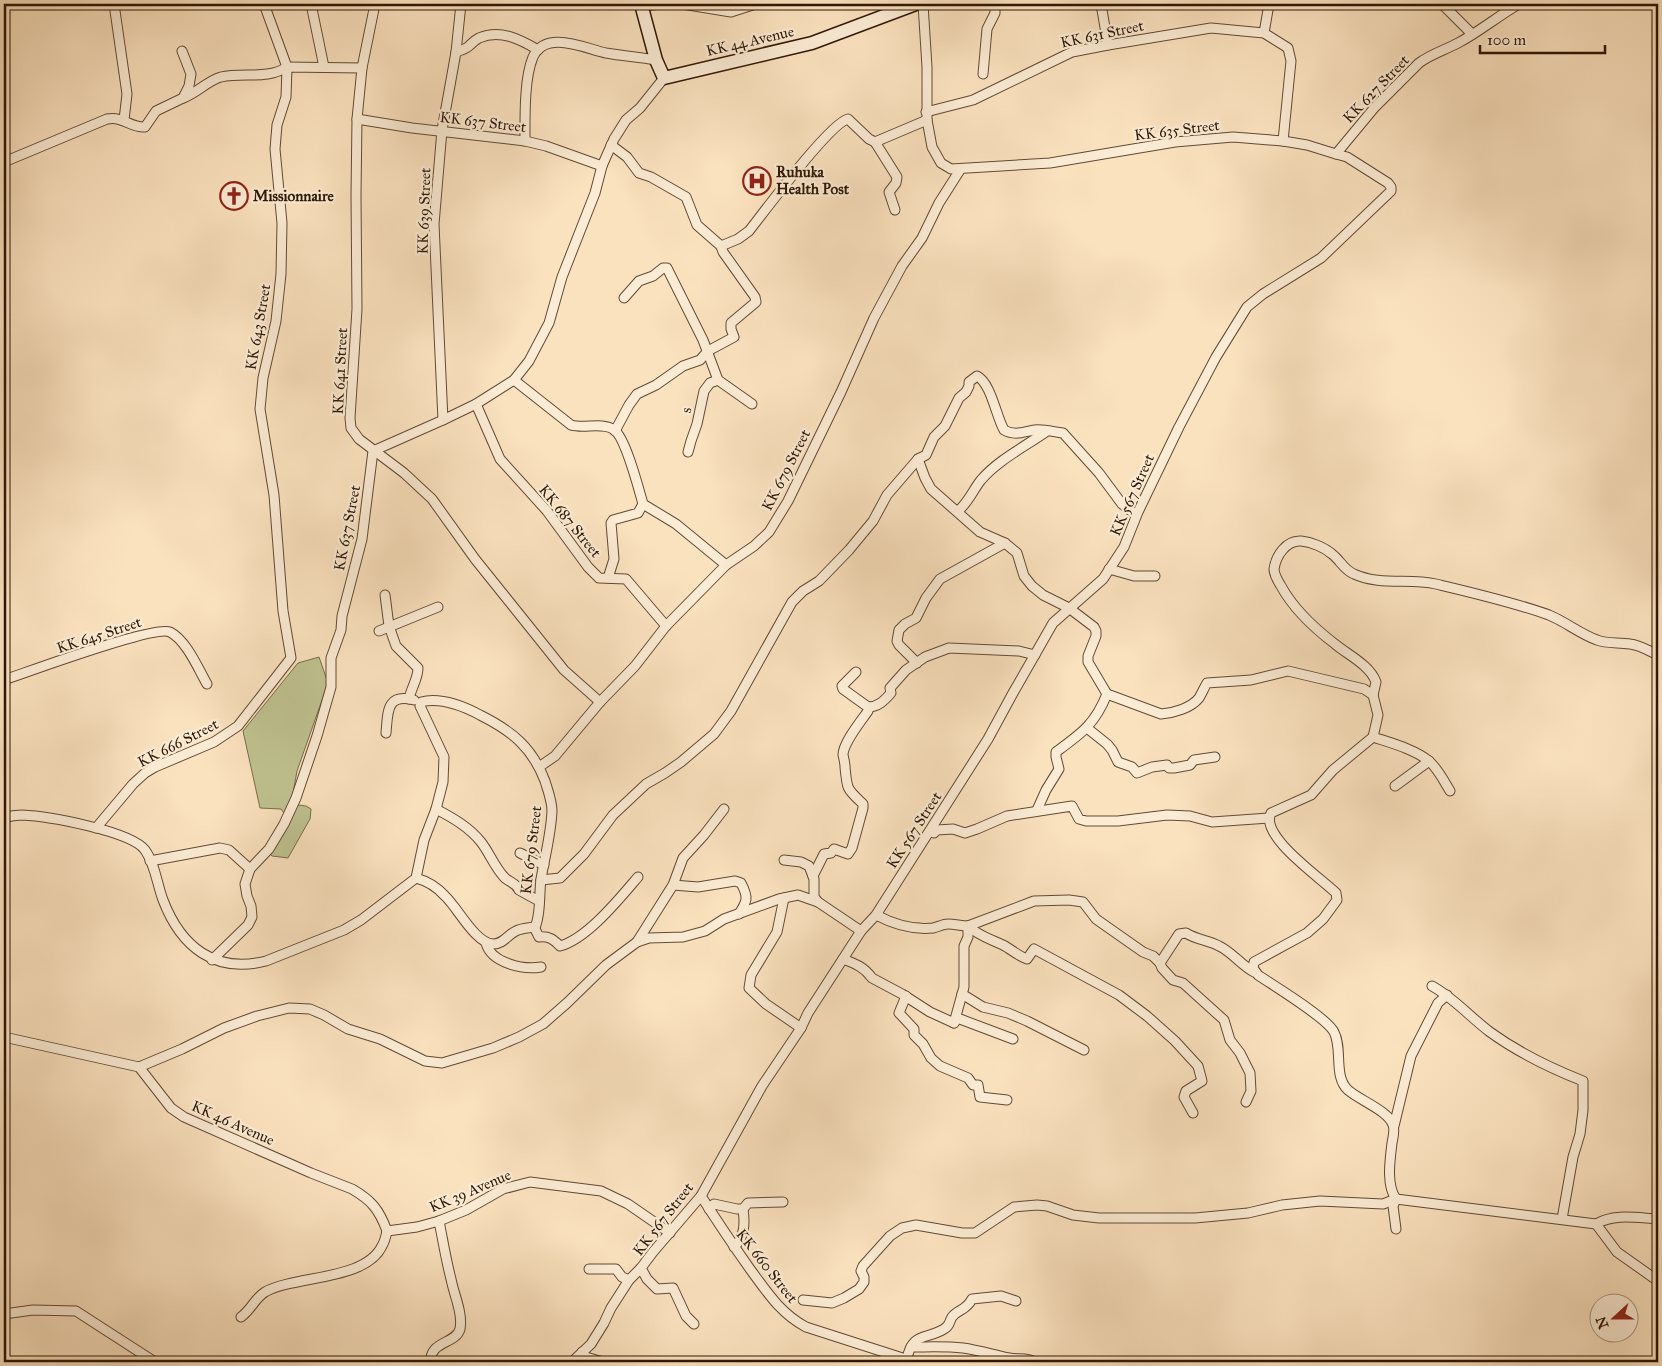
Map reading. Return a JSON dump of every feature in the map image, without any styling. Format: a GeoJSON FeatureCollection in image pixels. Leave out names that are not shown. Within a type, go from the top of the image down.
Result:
{"type":"FeatureCollection","features":[{"type":"Feature","properties":{"kind":"main road","name":"KK 44 Avenue"},"geometry":{"type":"LineString","coordinates":[[664,78],[812,43],[891,9],[916,4]]}},
{"type":"Feature","properties":{"kind":"main road"},"geometry":{"type":"LineString","coordinates":[[642,5],[656,60],[664,78]]}},
{"type":"Feature","properties":{"kind":"street"},"geometry":{"type":"LineString","coordinates":[[114,4],[127,94],[124,120]]}},
{"type":"Feature","properties":{"kind":"street","name":"KK 643 Street"},"geometry":{"type":"LineString","coordinates":[[264,4],[287,67],[286,97],[277,125],[274,150],[282,223],[282,274],[276,321],[263,378],[260,409],[274,495],[283,612],[291,658]]}},
{"type":"Feature","properties":{"kind":"street"},"geometry":{"type":"LineString","coordinates":[[311,4],[324,67]]}},
{"type":"Feature","properties":{"kind":"street","name":"KK 641 Street"},"geometry":{"type":"LineString","coordinates":[[375,4],[362,68],[357,119],[357,309],[350,418],[352,428],[359,439],[404,473],[432,499],[475,559],[564,670],[600,702]]}},
{"type":"Feature","properties":{"kind":"street","name":"KK 639 Street"},"geometry":{"type":"LineString","coordinates":[[443,420],[434,224],[442,130],[456,52],[461,4]]}},
{"type":"Feature","properties":{"kind":"street"},"geometry":{"type":"LineString","coordinates":[[642,5],[662,4]]}},
{"type":"Feature","properties":{"kind":"street"},"geometry":{"type":"LineString","coordinates":[[682,4],[731,12],[756,4]]}},
{"type":"Feature","properties":{"kind":"street"},"geometry":{"type":"LineString","coordinates":[[923,4],[927,67],[926,116],[932,147],[941,163],[951,169],[960,170]]}},
{"type":"Feature","properties":{"kind":"street"},"geometry":{"type":"LineString","coordinates":[[983,74],[987,29],[995,13],[995,4]]}},
{"type":"Feature","properties":{"kind":"street"},"geometry":{"type":"LineString","coordinates":[[1101,4],[1108,45]]}},
{"type":"Feature","properties":{"kind":"street"},"geometry":{"type":"LineString","coordinates":[[1264,33],[1269,4]]}},
{"type":"Feature","properties":{"kind":"street"},"geometry":{"type":"LineString","coordinates":[[1442,4],[1472,34]]}},
{"type":"Feature","properties":{"kind":"street","name":"KK 627 Street"},"geometry":{"type":"LineString","coordinates":[[1336,154],[1375,108],[1419,63],[1427,57],[1458,43],[1496,16],[1519,4]]}},
{"type":"Feature","properties":{"kind":"street","name":"KK 631 Street"},"geometry":{"type":"LineString","coordinates":[[876,142],[926,116],[973,100],[1072,52],[1212,28],[1264,33],[1288,48],[1291,53],[1283,141]]}},
{"type":"Feature","properties":{"kind":"street"},"geometry":{"type":"LineString","coordinates":[[456,52],[470,46],[480,37],[495,33],[518,39],[538,50]]}},
{"type":"Feature","properties":{"kind":"street"},"geometry":{"type":"LineString","coordinates":[[524,141],[529,70],[533,57],[544,46],[572,43],[605,53],[656,60]]}},
{"type":"Feature","properties":{"kind":"street"},"geometry":{"type":"LineString","coordinates":[[182,51],[191,74],[189,86],[183,98]]}},
{"type":"Feature","properties":{"kind":"street"},"geometry":{"type":"LineString","coordinates":[[4,162],[107,119],[124,120],[132,125],[145,127],[156,111],[219,78],[270,75],[287,67],[362,68]]}},
{"type":"Feature","properties":{"kind":"street"},"geometry":{"type":"LineString","coordinates":[[373,451],[476,404],[514,380],[529,361],[549,324],[562,277],[595,193],[602,166],[611,145],[626,120],[640,108],[664,78]]}},
{"type":"Feature","properties":{"kind":"street","name":"KK 637 Street"},"geometry":{"type":"LineString","coordinates":[[357,119],[412,128],[524,141],[546,146],[602,166]]}},
{"type":"Feature","properties":{"kind":"street"},"geometry":{"type":"LineString","coordinates":[[721,246],[738,239],[749,231],[799,167],[845,119],[848,119],[869,139],[876,142],[897,177],[896,183],[889,192],[895,210]]}},
{"type":"Feature","properties":{"kind":"street","name":"KK 635 Street"},"geometry":{"type":"LineString","coordinates":[[960,170],[1050,163],[1175,142],[1234,137],[1307,145],[1347,157],[1388,183],[1391,191],[1321,258],[1255,300]]}},
{"type":"Feature","properties":{"kind":"street"},"geometry":{"type":"LineString","coordinates":[[611,145],[627,157],[639,173],[651,177],[686,197],[697,225],[721,246],[723,252],[756,297],[756,302],[732,323],[731,329],[735,335],[734,337],[708,351],[700,360],[683,366],[656,385],[637,394],[615,430]]}},
{"type":"Feature","properties":{"kind":"street","name":"KK 679 Street"},"geometry":{"type":"LineString","coordinates":[[534,927],[538,921],[541,880],[552,811],[552,802],[539,767],[554,756],[600,702],[635,666],[666,626],[726,565],[754,546],[769,532],[788,501],[841,392],[874,318],[902,266],[922,238],[939,203],[960,170]]}},
{"type":"Feature","properties":{"kind":"street"},"geometry":{"type":"LineString","coordinates":[[624,298],[639,281],[653,276],[663,268],[667,268],[708,351],[718,380],[752,404]]}},
{"type":"Feature","properties":{"kind":"street","name":"KK 567 Street"},"geometry":{"type":"LineString","coordinates":[[572,1362],[590,1344],[629,1280],[701,1196],[762,1086],[861,932],[876,915],[988,740],[1053,623],[1103,579],[1124,547],[1136,516],[1179,427],[1216,357],[1238,321],[1255,300]]}},
{"type":"Feature","properties":{"kind":"street"},"geometry":{"type":"LineString","coordinates":[[541,880],[560,878],[584,854],[613,815],[646,784],[681,762],[714,734],[732,711],[792,602],[803,591],[819,581],[849,550],[872,521],[887,496],[918,458],[926,455],[934,437],[945,426],[959,398],[966,392],[969,382],[977,376],[982,378],[987,387],[1004,430],[1019,434],[1036,430],[1063,433],[1122,504],[1136,516]]}},
{"type":"Feature","properties":{"kind":"street"},"geometry":{"type":"LineString","coordinates":[[514,380],[571,425],[579,427],[603,426],[615,430],[621,436],[643,504],[638,513],[612,520],[610,523],[614,559],[608,578]]}},
{"type":"Feature","properties":{"kind":"street","name":"s"},"geometry":{"type":"LineString","coordinates":[[688,452],[697,424],[704,391],[710,383],[718,380]]}},
{"type":"Feature","properties":{"kind":"street","name":"KK 687 Street"},"geometry":{"type":"LineString","coordinates":[[476,404],[500,460],[547,510],[588,567],[599,578],[626,579],[666,626]]}},
{"type":"Feature","properties":{"kind":"street"},"geometry":{"type":"LineString","coordinates":[[958,511],[965,506],[982,480],[1004,461],[1048,431]]}},
{"type":"Feature","properties":{"kind":"street","name":"KK 637 Street"},"geometry":{"type":"LineString","coordinates":[[250,869],[269,850],[284,824],[296,798],[317,736],[331,687],[331,658],[341,630],[342,616],[362,539],[373,451]]}},
{"type":"Feature","properties":{"kind":"street"},"geometry":{"type":"LineString","coordinates":[[918,458],[924,478],[931,489],[980,532],[1005,543],[1017,553],[1024,576],[1032,586],[1043,595],[1070,608],[1096,631],[1088,662],[1107,694],[1161,714],[1188,706],[1194,702],[1207,683],[1250,680],[1288,670],[1364,689],[1373,695]]}},
{"type":"Feature","properties":{"kind":"street"},"geometry":{"type":"LineString","coordinates":[[643,504],[676,524],[726,565]]}},
{"type":"Feature","properties":{"kind":"street"},"geometry":{"type":"LineString","coordinates":[[1254,972],[1254,962],[1307,933],[1322,919],[1337,900],[1336,892],[1278,840],[1271,828],[1269,818],[1271,813],[1311,795],[1333,770],[1373,737],[1378,715],[1373,695],[1376,682],[1370,671],[1339,648],[1296,609],[1275,575],[1274,568],[1282,550],[1288,544],[1301,541],[1321,547],[1332,554],[1347,570],[1354,574],[1383,581],[1418,581],[1481,596],[1551,616],[1597,640],[1631,644],[1658,655]]}},
{"type":"Feature","properties":{"kind":"street"},"geometry":{"type":"LineString","coordinates":[[917,663],[899,645],[897,641],[899,630],[916,618],[926,598],[940,579],[1005,543]]}},
{"type":"Feature","properties":{"kind":"street"},"geometry":{"type":"LineString","coordinates":[[1109,570],[1134,576],[1155,576]]}},
{"type":"Feature","properties":{"kind":"street"},"geometry":{"type":"LineString","coordinates":[[385,595],[389,626],[396,646],[418,668],[418,676],[410,690],[409,699]]}},
{"type":"Feature","properties":{"kind":"street"},"geometry":{"type":"LineString","coordinates":[[379,630],[438,607]]}},
{"type":"Feature","properties":{"kind":"street","name":"KK 645 Street"},"geometry":{"type":"LineString","coordinates":[[4,680],[138,635],[167,631],[179,637],[207,684]]}},
{"type":"Feature","properties":{"kind":"street"},"geometry":{"type":"LineString","coordinates":[[856,672],[842,686],[843,689],[868,707],[874,708],[886,699],[891,693],[890,688],[906,670],[925,658],[949,648],[1019,651],[1035,655]]}},
{"type":"Feature","properties":{"kind":"street","name":"KK 666 Street"},"geometry":{"type":"LineString","coordinates":[[96,828],[132,784],[145,773],[214,742],[238,726],[291,658]]}},
{"type":"Feature","properties":{"kind":"street"},"geometry":{"type":"LineString","coordinates":[[1037,810],[1046,790],[1059,769],[1056,752],[1087,728],[1103,704],[1107,694]]}},
{"type":"Feature","properties":{"kind":"street"},"geometry":{"type":"LineString","coordinates":[[386,733],[390,704],[394,701],[404,698],[460,705],[509,732],[523,744],[539,767]]}},
{"type":"Feature","properties":{"kind":"street"},"geometry":{"type":"LineString","coordinates":[[4,818],[20,815],[52,818],[96,828],[135,841],[146,851],[170,916],[192,946],[212,960],[236,964],[266,962],[344,930],[361,920],[416,878],[424,840],[436,809],[443,782],[444,757],[420,706],[424,702]]}},
{"type":"Feature","properties":{"kind":"street"},"geometry":{"type":"LineString","coordinates":[[813,876],[824,854],[831,853],[834,849],[848,854],[852,848],[863,804],[852,794],[846,785],[843,755],[853,733],[868,711],[868,707]]}},
{"type":"Feature","properties":{"kind":"street"},"geometry":{"type":"LineString","coordinates":[[1087,728],[1107,744],[1118,762],[1132,767],[1138,773],[1152,767],[1167,765],[1169,768],[1174,768],[1190,765],[1194,760],[1216,757]]}},
{"type":"Feature","properties":{"kind":"street"},"geometry":{"type":"LineString","coordinates":[[1373,737],[1429,761],[1450,791]]}},
{"type":"Feature","properties":{"kind":"street"},"geometry":{"type":"LineString","coordinates":[[1395,786],[1429,761]]}},
{"type":"Feature","properties":{"kind":"street"},"geometry":{"type":"LineString","coordinates":[[930,832],[934,833],[937,830],[953,829],[965,833],[1007,816],[1072,806],[1079,819],[1086,821],[1118,821],[1167,815],[1190,816],[1212,822],[1269,818]]}},
{"type":"Feature","properties":{"kind":"street"},"geometry":{"type":"LineString","coordinates":[[436,809],[458,820],[470,831],[481,842],[505,878],[517,885],[519,890],[540,900]]}},
{"type":"Feature","properties":{"kind":"street"},"geometry":{"type":"LineString","coordinates":[[637,942],[673,885],[683,858],[724,809]]}},
{"type":"Feature","properties":{"kind":"street"},"geometry":{"type":"LineString","coordinates":[[150,862],[220,848],[229,850],[250,869],[245,884],[252,917],[248,925],[212,960]]}},
{"type":"Feature","properties":{"kind":"street"},"geometry":{"type":"LineString","coordinates":[[520,853],[544,865]]}},
{"type":"Feature","properties":{"kind":"street"},"geometry":{"type":"LineString","coordinates":[[784,860],[801,862],[809,866],[813,876],[814,897],[818,902]]}},
{"type":"Feature","properties":{"kind":"street"},"geometry":{"type":"LineString","coordinates":[[416,878],[431,884],[445,895],[479,938],[486,943],[495,944],[503,942],[508,936],[518,930],[534,927],[539,937],[552,938],[560,946],[569,944],[606,914],[638,877]]}},
{"type":"Feature","properties":{"kind":"street"},"geometry":{"type":"LineString","coordinates":[[673,885],[698,887],[735,881],[741,883],[746,892],[747,900],[739,914]]}},
{"type":"Feature","properties":{"kind":"street"},"geometry":{"type":"LineString","coordinates":[[4,1037],[138,1067],[182,1049],[224,1028],[257,1016],[289,1008],[310,1009],[348,1029],[380,1039],[425,1061],[442,1063],[519,1038],[543,1024],[606,965],[637,942],[650,938],[683,937],[705,931],[724,919],[798,895],[818,902],[861,932]]}},
{"type":"Feature","properties":{"kind":"street"},"geometry":{"type":"LineString","coordinates":[[784,898],[777,932],[751,975],[749,988],[766,1004],[801,1028]]}},
{"type":"Feature","properties":{"kind":"street"},"geometry":{"type":"LineString","coordinates":[[876,915],[903,926],[927,928],[951,924],[968,926],[1034,902],[1069,900],[1083,902],[1096,919],[1143,952],[1153,956],[1173,980],[1183,983],[1224,1020],[1230,1040],[1243,1058],[1250,1073],[1251,1091],[1246,1102]]}},
{"type":"Feature","properties":{"kind":"street"},"geometry":{"type":"LineString","coordinates":[[954,1023],[964,987],[964,946],[968,937],[968,926]]}},
{"type":"Feature","properties":{"kind":"street"},"geometry":{"type":"LineString","coordinates":[[968,926],[977,934],[1027,959],[1034,949],[1052,957],[1119,995],[1147,1016],[1175,1041],[1198,1066],[1202,1081],[1186,1091],[1184,1097],[1193,1113]]}},
{"type":"Feature","properties":{"kind":"street"},"geometry":{"type":"LineString","coordinates":[[1160,963],[1178,934],[1186,932],[1194,938],[1221,946],[1244,966],[1328,1025],[1336,1038],[1340,1074],[1347,1089],[1390,1118],[1394,1126]]}},
{"type":"Feature","properties":{"kind":"street"},"geometry":{"type":"LineString","coordinates":[[486,943],[489,951],[506,963],[534,968],[541,967]]}},
{"type":"Feature","properties":{"kind":"street"},"geometry":{"type":"LineString","coordinates":[[843,959],[864,968],[872,978],[906,996],[930,1012],[954,1023]]}},
{"type":"Feature","properties":{"kind":"street"},"geometry":{"type":"LineString","coordinates":[[1432,986],[1447,994],[1490,1031],[1521,1052],[1553,1069],[1583,1081],[1583,1110],[1580,1134],[1573,1157],[1562,1219]]}},
{"type":"Feature","properties":{"kind":"street"},"geometry":{"type":"LineString","coordinates":[[962,994],[983,1007],[1008,1013],[1027,1021],[1084,1050]]}},
{"type":"Feature","properties":{"kind":"street"},"geometry":{"type":"LineString","coordinates":[[1396,1199],[1392,1194],[1391,1185],[1391,1155],[1394,1126],[1411,1056],[1438,1003],[1447,994]]}},
{"type":"Feature","properties":{"kind":"street"},"geometry":{"type":"LineString","coordinates":[[906,996],[899,1013],[914,1029],[914,1035],[931,1058],[940,1066],[968,1078],[973,1085],[978,1085],[980,1097],[1007,1100]]}},
{"type":"Feature","properties":{"kind":"street"},"geometry":{"type":"LineString","coordinates":[[954,1023],[957,1019],[960,1019],[1013,1039]]}},
{"type":"Feature","properties":{"kind":"street","name":"KK 46 Avenue"},"geometry":{"type":"LineString","coordinates":[[138,1067],[171,1108],[208,1129],[352,1189],[368,1198],[377,1208],[387,1231]]}},
{"type":"Feature","properties":{"kind":"street","name":"KK 39 Avenue"},"geometry":{"type":"LineString","coordinates":[[387,1231],[439,1222],[466,1210],[503,1189],[530,1182],[601,1191],[628,1204],[670,1234]]}},
{"type":"Feature","properties":{"kind":"street","name":"KK 660 Street"},"geometry":{"type":"LineString","coordinates":[[701,1196],[734,1247],[777,1306],[796,1321],[806,1327],[911,1361]]}},
{"type":"Feature","properties":{"kind":"street"},"geometry":{"type":"LineString","coordinates":[[1396,1199],[1392,1206],[1396,1229]]}},
{"type":"Feature","properties":{"kind":"street"},"geometry":{"type":"LineString","coordinates":[[804,1300],[832,1304],[859,1289],[864,1282],[861,1271],[863,1266],[890,1236],[902,1228],[916,1225],[962,1233],[975,1233],[1014,1207],[1037,1205],[1054,1208],[1073,1215],[1100,1218],[1195,1218],[1248,1213],[1282,1205],[1320,1201],[1383,1204],[1396,1199],[1596,1224],[1604,1219],[1619,1217],[1658,1219]]}},
{"type":"Feature","properties":{"kind":"street"},"geometry":{"type":"LineString","coordinates":[[734,1247],[739,1243],[742,1235],[745,1223],[744,1209],[748,1203],[784,1202]]}},
{"type":"Feature","properties":{"kind":"street"},"geometry":{"type":"LineString","coordinates":[[709,1209],[714,1204],[744,1209]]}},
{"type":"Feature","properties":{"kind":"street"},"geometry":{"type":"LineString","coordinates":[[431,1362],[432,1353],[439,1345],[457,1335],[460,1329],[460,1313],[439,1222]]}},
{"type":"Feature","properties":{"kind":"street"},"geometry":{"type":"LineString","coordinates":[[1596,1224],[1617,1252],[1658,1281]]}},
{"type":"Feature","properties":{"kind":"street"},"geometry":{"type":"LineString","coordinates":[[241,1317],[247,1313],[264,1292],[279,1286],[340,1273],[360,1265],[373,1257],[382,1247],[387,1231]]}},
{"type":"Feature","properties":{"kind":"street"},"geometry":{"type":"LineString","coordinates":[[641,1268],[647,1279],[657,1288],[673,1288],[686,1316],[694,1324]]}},
{"type":"Feature","properties":{"kind":"street"},"geometry":{"type":"LineString","coordinates":[[589,1269],[616,1269],[622,1277],[629,1280]]}},
{"type":"Feature","properties":{"kind":"street"},"geometry":{"type":"LineString","coordinates":[[911,1361],[911,1347],[919,1337],[937,1332],[949,1326],[953,1316],[968,1307],[972,1299],[1001,1296],[1016,1301]]}},
{"type":"Feature","properties":{"kind":"street"},"geometry":{"type":"LineString","coordinates":[[4,1314],[33,1310],[76,1311],[155,1362]]}},
{"type":"Feature","properties":{"kind":"street"},"geometry":{"type":"LineString","coordinates":[[911,1347],[961,1348],[1012,1358],[1027,1358],[1035,1362]]}},
{"type":"Feature","properties":{"kind":"street"},"geometry":{"type":"LineString","coordinates":[[582,1352],[586,1357],[603,1362]]}},
{"type":"Feature","properties":{"kind":"green space"},"geometry":{"type":"Polygon","coordinates":[[[319,657],[328,683],[297,771],[291,804],[306,806],[311,809],[310,819],[288,858],[272,856],[267,851],[286,816],[281,809],[260,808],[243,731],[298,663],[319,657]]]}},
{"type":"Feature","properties":{"kind":"place","name":"Ruhuka Health Post"},"geometry":{"type":"Point","coordinates":[757,181]}},
{"type":"Feature","properties":{"kind":"place","name":"Missionnaire"},"geometry":{"type":"Point","coordinates":[234,196]}}]}
